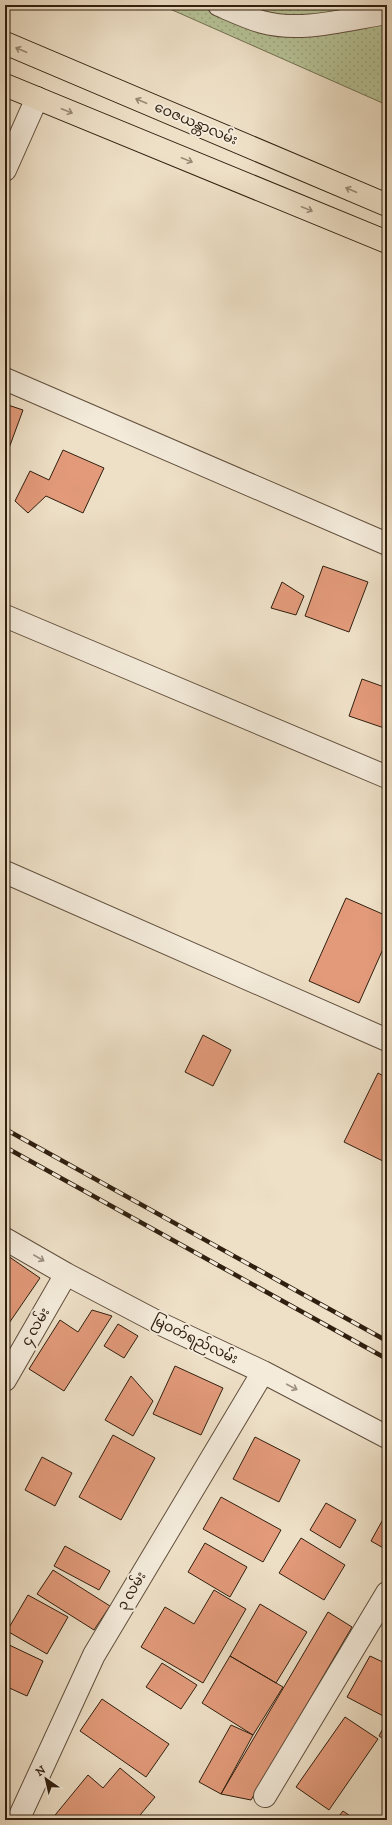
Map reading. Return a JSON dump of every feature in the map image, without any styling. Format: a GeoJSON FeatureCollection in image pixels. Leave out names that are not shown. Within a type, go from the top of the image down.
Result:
{"type":"FeatureCollection","features":[{"type":"Feature","properties":{"kind":"main road","name":"ဝေဇယန္တာလမ်း"},"geometry":{"type":"LineString","coordinates":[[5,44],[387,205]]}},
{"type":"Feature","properties":{"kind":"main road"},"geometry":{"type":"LineString","coordinates":[[5,85],[387,242]]}},
{"type":"Feature","properties":{"kind":"street"},"geometry":{"type":"LineString","coordinates":[[219,5],[262,22],[297,26],[387,13]]}},
{"type":"Feature","properties":{"kind":"street"},"geometry":{"type":"LineString","coordinates":[[5,170],[37,98]]}},
{"type":"Feature","properties":{"kind":"street"},"geometry":{"type":"LineString","coordinates":[[5,379],[387,544]]}},
{"type":"Feature","properties":{"kind":"street"},"geometry":{"type":"LineString","coordinates":[[5,616],[387,777]]}},
{"type":"Feature","properties":{"kind":"street"},"geometry":{"type":"LineString","coordinates":[[5,872],[387,1040]]}},
{"type":"Feature","properties":{"kind":"street","name":"မြဝတ်ရည်လမ်း"},"geometry":{"type":"LineString","coordinates":[[5,1239],[66,1274],[163,1324],[263,1372],[387,1437]]}},
{"type":"Feature","properties":{"kind":"street","name":"၄ လမ်း"},"geometry":{"type":"LineString","coordinates":[[5,1380],[66,1274]]}},
{"type":"Feature","properties":{"kind":"street","name":"၃ လမ်း"},"geometry":{"type":"LineString","coordinates":[[18,1820],[94,1655],[263,1372]]}},
{"type":"Feature","properties":{"kind":"street"},"geometry":{"type":"LineString","coordinates":[[265,1796],[387,1593]]}},
{"type":"Feature","properties":{"kind":"green space"},"geometry":{"type":"Polygon","coordinates":[[[161,5],[387,5],[387,105],[161,5]]]}},
{"type":"Feature","properties":{"kind":"building"},"geometry":{"type":"Polygon","coordinates":[[[5,404],[23,410],[5,459],[5,404]]]}},
{"type":"Feature","properties":{"kind":"building"},"geometry":{"type":"Polygon","coordinates":[[[63,450],[104,468],[83,513],[46,496],[28,513],[15,501],[30,471],[49,480],[63,450]]]}},
{"type":"Feature","properties":{"kind":"building"},"geometry":{"type":"Polygon","coordinates":[[[323,566],[368,582],[349,632],[305,616],[323,566]]]}},
{"type":"Feature","properties":{"kind":"building"},"geometry":{"type":"Polygon","coordinates":[[[282,582],[304,596],[296,615],[271,608],[282,582]]]}},
{"type":"Feature","properties":{"kind":"building"},"geometry":{"type":"Polygon","coordinates":[[[362,679],[387,688],[387,729],[349,716],[362,679]]]}},
{"type":"Feature","properties":{"kind":"building"},"geometry":{"type":"Polygon","coordinates":[[[346,898],[387,916],[387,940],[359,1003],[309,981],[346,898]]]}},
{"type":"Feature","properties":{"kind":"building"},"geometry":{"type":"Polygon","coordinates":[[[203,1035],[231,1050],[213,1086],[185,1072],[203,1035]]]}},
{"type":"Feature","properties":{"kind":"building"},"geometry":{"type":"Polygon","coordinates":[[[378,1073],[387,1078],[387,1163],[344,1142],[378,1073]]]}},
{"type":"Feature","properties":{"kind":"building"},"geometry":{"type":"Polygon","coordinates":[[[8,1256],[40,1278],[5,1329],[5,1260],[8,1256]]]}},
{"type":"Feature","properties":{"kind":"building"},"geometry":{"type":"Polygon","coordinates":[[[92,1310],[112,1316],[64,1391],[29,1369],[60,1320],[78,1332],[92,1310]]]}},
{"type":"Feature","properties":{"kind":"building"},"geometry":{"type":"Polygon","coordinates":[[[118,1324],[138,1336],[124,1358],[104,1346],[118,1324]]]}},
{"type":"Feature","properties":{"kind":"building"},"geometry":{"type":"Polygon","coordinates":[[[175,1366],[223,1388],[201,1435],[153,1414],[175,1366]]]}},
{"type":"Feature","properties":{"kind":"building"},"geometry":{"type":"Polygon","coordinates":[[[131,1376],[153,1401],[133,1436],[105,1420],[131,1376]]]}},
{"type":"Feature","properties":{"kind":"building"},"geometry":{"type":"Polygon","coordinates":[[[113,1435],[155,1458],[121,1520],[79,1497],[113,1435]]]}},
{"type":"Feature","properties":{"kind":"building"},"geometry":{"type":"Polygon","coordinates":[[[255,1437],[300,1460],[279,1502],[233,1479],[255,1437]]]}},
{"type":"Feature","properties":{"kind":"building"},"geometry":{"type":"Polygon","coordinates":[[[42,1457],[72,1473],[55,1506],[25,1490],[42,1457]]]}},
{"type":"Feature","properties":{"kind":"building"},"geometry":{"type":"Polygon","coordinates":[[[221,1497],[281,1530],[263,1562],[203,1529],[221,1497]]]}},
{"type":"Feature","properties":{"kind":"building"},"geometry":{"type":"Polygon","coordinates":[[[326,1503],[356,1520],[340,1548],[310,1530],[326,1503]]]}},
{"type":"Feature","properties":{"kind":"building"},"geometry":{"type":"Polygon","coordinates":[[[387,1512],[387,1550],[371,1541],[387,1512]]]}},
{"type":"Feature","properties":{"kind":"building"},"geometry":{"type":"Polygon","coordinates":[[[301,1538],[345,1565],[324,1600],[279,1573],[301,1538]]]}},
{"type":"Feature","properties":{"kind":"building"},"geometry":{"type":"Polygon","coordinates":[[[205,1543],[247,1567],[230,1597],[188,1572],[205,1543]]]}},
{"type":"Feature","properties":{"kind":"building"},"geometry":{"type":"Polygon","coordinates":[[[65,1546],[110,1571],[99,1590],[54,1566],[65,1546]]]}},
{"type":"Feature","properties":{"kind":"building"},"geometry":{"type":"Polygon","coordinates":[[[53,1570],[110,1606],[94,1630],[37,1594],[53,1570]]]}},
{"type":"Feature","properties":{"kind":"building"},"geometry":{"type":"Polygon","coordinates":[[[214,1590],[246,1609],[203,1683],[141,1647],[165,1607],[194,1624],[214,1590]]]}},
{"type":"Feature","properties":{"kind":"building"},"geometry":{"type":"Polygon","coordinates":[[[28,1595],[68,1617],[47,1654],[7,1631],[28,1595]]]}},
{"type":"Feature","properties":{"kind":"building"},"geometry":{"type":"Polygon","coordinates":[[[260,1604],[307,1632],[276,1683],[230,1656],[260,1604]]]}},
{"type":"Feature","properties":{"kind":"building"},"geometry":{"type":"Polygon","coordinates":[[[328,1612],[352,1627],[251,1800],[221,1794],[328,1612]]]}},
{"type":"Feature","properties":{"kind":"building"},"geometry":{"type":"Polygon","coordinates":[[[5,1643],[43,1661],[27,1696],[5,1686],[5,1643]]]}},
{"type":"Feature","properties":{"kind":"building"},"geometry":{"type":"Polygon","coordinates":[[[230,1656],[283,1687],[253,1735],[202,1703],[230,1656]]]}},
{"type":"Feature","properties":{"kind":"building"},"geometry":{"type":"Polygon","coordinates":[[[370,1656],[387,1664],[387,1718],[347,1697],[370,1656]]]}},
{"type":"Feature","properties":{"kind":"building"},"geometry":{"type":"Polygon","coordinates":[[[162,1663],[197,1685],[181,1709],[146,1687],[162,1663]]]}},
{"type":"Feature","properties":{"kind":"building"},"geometry":{"type":"Polygon","coordinates":[[[102,1699],[169,1744],[146,1777],[80,1731],[102,1699]]]}},
{"type":"Feature","properties":{"kind":"building"},"geometry":{"type":"Polygon","coordinates":[[[345,1717],[378,1739],[329,1810],[296,1787],[345,1717]]]}},
{"type":"Feature","properties":{"kind":"building"},"geometry":{"type":"Polygon","coordinates":[[[387,1721],[387,1741],[379,1736],[387,1721]]]}},
{"type":"Feature","properties":{"kind":"building"},"geometry":{"type":"Polygon","coordinates":[[[231,1725],[253,1735],[221,1794],[199,1782],[231,1725]]]}},
{"type":"Feature","properties":{"kind":"building"},"geometry":{"type":"Polygon","coordinates":[[[120,1768],[155,1797],[136,1820],[51,1820],[88,1775],[103,1788],[120,1768]]]}},
{"type":"Feature","properties":{"kind":"building"},"geometry":{"type":"Polygon","coordinates":[[[343,1811],[356,1820],[336,1820],[343,1811]]]}},
{"type":"Feature","properties":{"kind":"railway"},"geometry":{"type":"LineString","coordinates":[[5,1129],[387,1341]]}},
{"type":"Feature","properties":{"kind":"railway"},"geometry":{"type":"LineString","coordinates":[[5,1147],[387,1359]]}}]}
